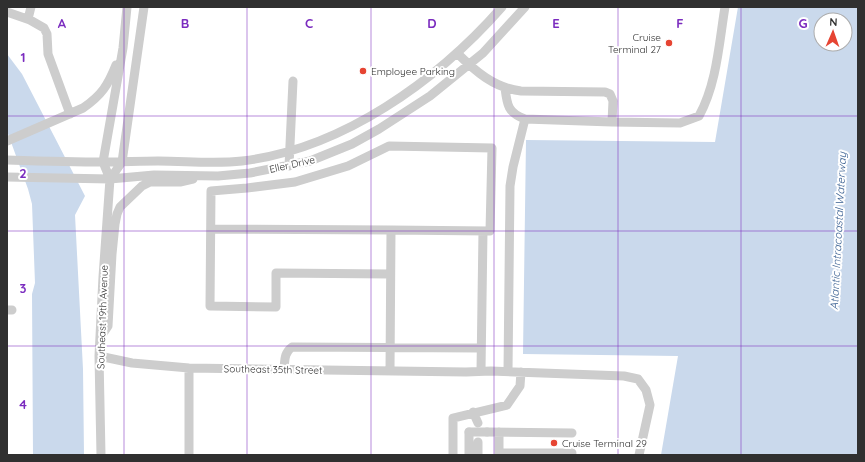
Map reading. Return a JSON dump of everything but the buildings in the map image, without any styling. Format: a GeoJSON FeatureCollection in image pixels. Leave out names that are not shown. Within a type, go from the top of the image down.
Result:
{"type":"FeatureCollection","features":[{"type":"Feature","properties":{"kind":"street"},"geometry":{"type":"LineString","coordinates":[[28,19],[31,7]]}},
{"type":"Feature","properties":{"kind":"street"},"geometry":{"type":"LineString","coordinates":[[103,162],[123,48],[127,7]]}},
{"type":"Feature","properties":{"kind":"street"},"geometry":{"type":"LineString","coordinates":[[110,179],[122,162],[144,7]]}},
{"type":"Feature","properties":{"kind":"street","name":"Eller Drive"},"geometry":{"type":"LineString","coordinates":[[7,160],[103,162],[241,161],[272,156],[326,138],[394,102],[457,53],[502,7]]}},
{"type":"Feature","properties":{"kind":"street","name":"Eller Drive"},"geometry":{"type":"LineString","coordinates":[[7,177],[110,179],[154,175],[206,176],[250,173],[289,166],[324,157],[379,129],[430,96],[469,65],[494,42],[525,7]]}},
{"type":"Feature","properties":{"kind":"street"},"geometry":{"type":"LineString","coordinates":[[505,88],[506,100],[509,108],[516,116],[525,119],[680,123],[699,116],[706,103],[713,77],[725,7]]}},
{"type":"Feature","properties":{"kind":"street"},"geometry":{"type":"LineString","coordinates":[[7,12],[28,19],[44,28],[47,34],[48,54],[70,114]]}},
{"type":"Feature","properties":{"kind":"street"},"geometry":{"type":"LineString","coordinates":[[7,141],[70,114],[92,102],[102,93],[109,83],[123,48]]}},
{"type":"Feature","properties":{"kind":"street"},"geometry":{"type":"LineString","coordinates":[[457,53],[469,65],[486,78],[505,88],[521,91],[605,92],[610,94],[613,101],[612,122]]}},
{"type":"Feature","properties":{"kind":"street"},"geometry":{"type":"LineString","coordinates":[[289,166],[293,81]]}},
{"type":"Feature","properties":{"kind":"street"},"geometry":{"type":"LineString","coordinates":[[508,372],[510,186],[512,167],[525,119]]}},
{"type":"Feature","properties":{"kind":"street"},"geometry":{"type":"LineString","coordinates":[[211,229],[490,231],[492,148],[389,146],[348,166],[295,182],[211,191],[210,306],[276,307],[276,273],[390,274]]}},
{"type":"Feature","properties":{"kind":"street","name":"Southeast 19th Avenue"},"geometry":{"type":"LineString","coordinates":[[101,455],[100,338],[110,179],[103,162]]}},
{"type":"Feature","properties":{"kind":"street"},"geometry":{"type":"LineString","coordinates":[[100,338],[108,326],[115,224],[120,208],[142,186],[150,182],[180,182],[206,176]]}},
{"type":"Feature","properties":{"kind":"street"},"geometry":{"type":"LineString","coordinates":[[390,371],[391,230]]}},
{"type":"Feature","properties":{"kind":"street"},"geometry":{"type":"LineString","coordinates":[[481,371],[483,231]]}},
{"type":"Feature","properties":{"kind":"street"},"geometry":{"type":"LineString","coordinates":[[284,369],[285,355],[287,351],[292,348],[481,348]]}},
{"type":"Feature","properties":{"kind":"street","name":"Southeast 35th Street"},"geometry":{"type":"LineString","coordinates":[[100,356],[132,362],[189,368],[481,371],[624,376],[638,379],[646,390],[650,405],[640,455]]}},
{"type":"Feature","properties":{"kind":"street"},"geometry":{"type":"LineString","coordinates":[[189,368],[189,455]]}},
{"type":"Feature","properties":{"kind":"street"},"geometry":{"type":"LineString","coordinates":[[453,455],[453,418],[506,405],[520,386],[521,372]]}},
{"type":"Feature","properties":{"kind":"street"},"geometry":{"type":"LineString","coordinates":[[473,412],[478,423]]}},
{"type":"Feature","properties":{"kind":"street"},"geometry":{"type":"LineString","coordinates":[[468,455],[469,432],[572,433]]}},
{"type":"Feature","properties":{"kind":"street"},"geometry":{"type":"LineString","coordinates":[[499,432],[499,454],[572,453]]}},
{"type":"Feature","properties":{"kind":"street"},"geometry":{"type":"LineString","coordinates":[[478,442],[478,455]]}},
{"type":"Feature","properties":{"kind":"water","name":"Atlantic Intracoastal Waterway"},"geometry":{"type":"Polygon","coordinates":[[[738,7],[858,7],[858,455],[661,455],[678,356],[523,354],[526,140],[715,142],[738,7]]]}},
{"type":"Feature","properties":{"kind":"water"},"geometry":{"type":"Polygon","coordinates":[[[7,54],[22,74],[85,196],[75,215],[83,369],[84,455],[33,455],[32,294],[35,283],[32,204],[7,131],[7,54]]]}},
{"type":"Feature","properties":{"kind":"place","name":"Cruise Terminal 27"},"geometry":{"type":"Point","coordinates":[669,43]}},
{"type":"Feature","properties":{"kind":"place","name":"Employee Parking"},"geometry":{"type":"Point","coordinates":[363,71]}},
{"type":"Feature","properties":{"kind":"place","name":"Cruise Terminal 29"},"geometry":{"type":"Point","coordinates":[554,443]}}]}
